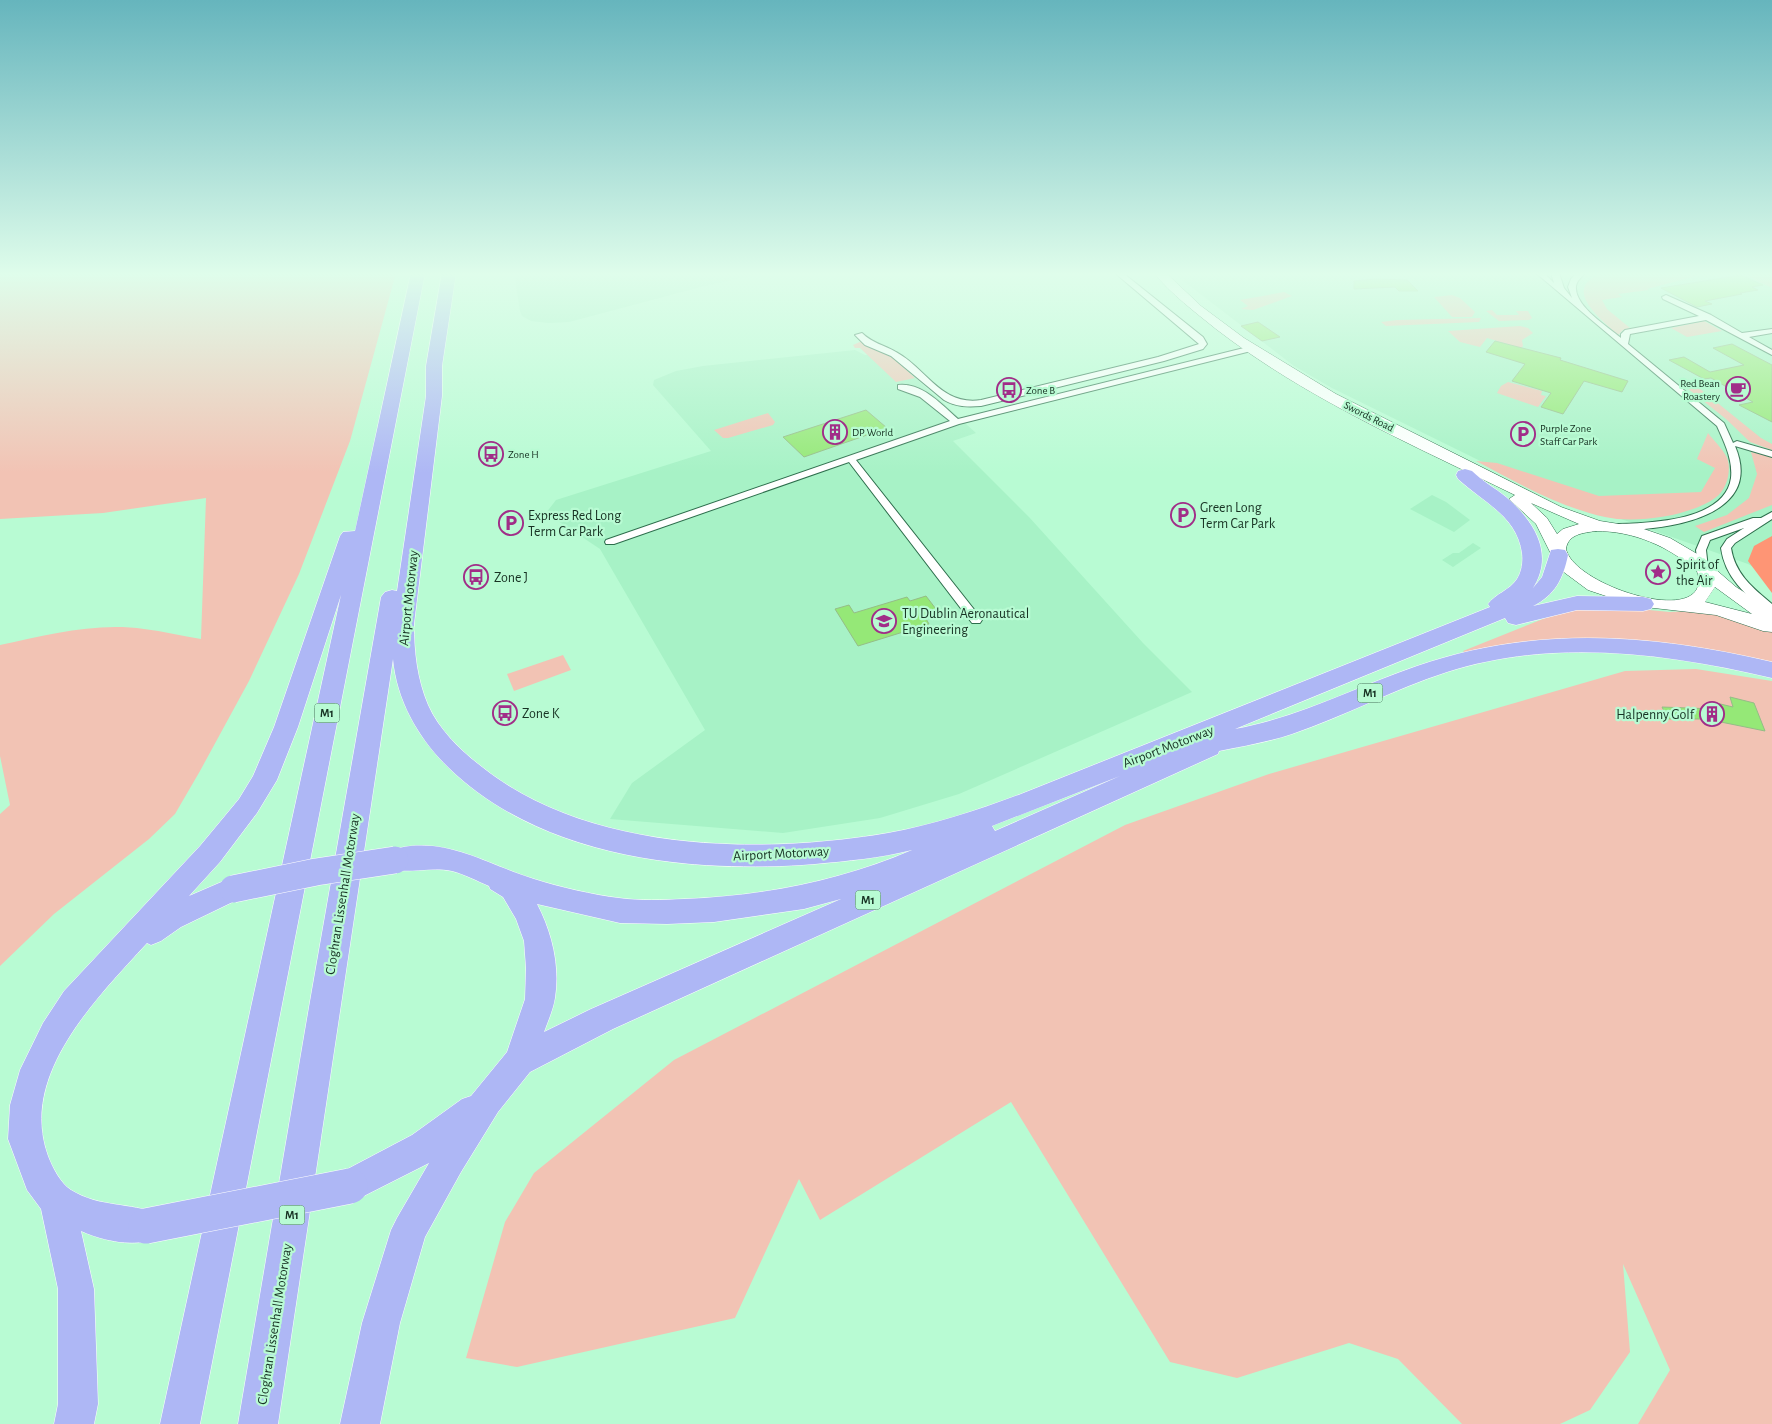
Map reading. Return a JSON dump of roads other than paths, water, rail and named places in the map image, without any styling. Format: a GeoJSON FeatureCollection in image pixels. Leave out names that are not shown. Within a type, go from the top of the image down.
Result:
{"type":"FeatureCollection","features":[{"type":"Feature","properties":{"kind":"highway","name":"M1"},"geometry":{"type":"LineString","coordinates":[[180,1424],[404,339]]}},
{"type":"Feature","properties":{"kind":"highway","name":"Airport Motorway"},"geometry":{"type":"LineString","coordinates":[[438,339],[434,366],[434,396],[403,624],[403,652],[410,690],[424,718],[446,750],[464,769],[495,791],[528,810],[603,838],[674,851],[728,856],[795,855],[903,842],[1014,807],[1276,715],[1495,623],[1576,603],[1643,604]]}},
{"type":"Feature","properties":{"kind":"highway","name":"Cloghran Lissenhall Motorway"},"geometry":{"type":"LineString","coordinates":[[258,1424],[387,623],[434,366]]}},
{"type":"Feature","properties":{"kind":"highway","name":"M1"},"geometry":{"type":"LineString","coordinates":[[389,409],[327,607],[286,727],[264,780],[248,806],[210,854],[75,1001],[54,1034],[36,1070],[26,1104],[26,1139],[39,1178],[57,1202],[92,1218],[112,1223],[146,1226],[350,1186],[424,1147],[487,1101]]}},
{"type":"Feature","properties":{"kind":"highway","name":"M1"},"geometry":{"type":"LineString","coordinates":[[1456,629],[1516,593],[1530,575],[1533,563],[1533,552],[1522,525],[1501,502],[1465,475]]}},
{"type":"Feature","properties":{"kind":"highway","name":"Airport Motorway"},"geometry":{"type":"LineString","coordinates":[[519,1061],[602,1019],[1226,732],[1456,629],[1527,602],[1549,586],[1555,573],[1558,551]]}},
{"type":"Feature","properties":{"kind":"highway","name":"M1"},"geometry":{"type":"LineString","coordinates":[[117,956],[171,918],[233,888],[316,872],[394,860],[425,858],[453,860],[533,891],[620,911],[714,910],[804,897],[901,867],[1226,732],[1284,727],[1443,666],[1483,654],[1527,648],[1608,644],[1702,654],[1772,670]]}},
{"type":"Feature","properties":{"kind":"highway","name":"M1"},"geometry":{"type":"LineString","coordinates":[[360,1424],[381,1323],[409,1230],[449,1160],[487,1101],[519,1061],[540,999],[541,968],[538,941],[528,914],[513,889],[486,872]]}},
{"type":"Feature","properties":{"kind":"highway"},"geometry":{"type":"LineString","coordinates":[[57,1202],[76,1289],[78,1404],[74,1424]]}},
{"type":"Feature","properties":{"kind":"main road","name":"Swords Road"},"geometry":{"type":"LineString","coordinates":[[1229,339],[1295,387],[1340,413],[1525,504],[1542,521],[1567,566],[1593,586],[1643,604],[1673,606]]}},
{"type":"Feature","properties":{"kind":"main road","name":"Swords Road"},"geometry":{"type":"LineString","coordinates":[[1233,339],[1245,350],[1367,416],[1522,493],[1598,526]]}},
{"type":"Feature","properties":{"kind":"main road"},"geometry":{"type":"LineString","coordinates":[[1558,551],[1560,538],[1578,529],[1598,526],[1616,527],[1637,532],[1677,548],[1731,592],[1772,618]]}},
{"type":"Feature","properties":{"kind":"main road"},"geometry":{"type":"LineString","coordinates":[[1673,606],[1692,601],[1701,596],[1706,589],[1704,569]]}},
{"type":"Feature","properties":{"kind":"main road"},"geometry":{"type":"LineString","coordinates":[[1673,606],[1717,609],[1739,615],[1772,628]]}},
{"type":"Feature","properties":{"kind":"street"},"geometry":{"type":"LineString","coordinates":[[864,339],[894,354],[947,398],[954,403],[964,405],[1000,399],[1161,359],[1200,347],[1202,344],[1200,339]]}},
{"type":"Feature","properties":{"kind":"street"},"geometry":{"type":"LineString","coordinates":[[1618,339],[1721,425],[1737,444],[1745,458]]}},
{"type":"Feature","properties":{"kind":"street"},"geometry":{"type":"LineString","coordinates":[[1624,339],[1624,345]]}},
{"type":"Feature","properties":{"kind":"street"},"geometry":{"type":"LineString","coordinates":[[1747,339],[1772,353]]}},
{"type":"Feature","properties":{"kind":"street"},"geometry":{"type":"LineString","coordinates":[[610,542],[956,422],[1245,350]]}},
{"type":"Feature","properties":{"kind":"street"},"geometry":{"type":"LineString","coordinates":[[901,387],[919,391],[956,422]]}},
{"type":"Feature","properties":{"kind":"street"},"geometry":{"type":"LineString","coordinates":[[1737,444],[1772,454]]}},
{"type":"Feature","properties":{"kind":"street"},"geometry":{"type":"LineString","coordinates":[[850,458],[976,620]]}},
{"type":"Feature","properties":{"kind":"street"},"geometry":{"type":"LineString","coordinates":[[1616,527],[1652,526],[1683,522],[1722,510],[1740,498]]}},
{"type":"Feature","properties":{"kind":"street"},"geometry":{"type":"LineString","coordinates":[[1704,569],[1701,550],[1706,538],[1732,527],[1772,515]]}},
{"type":"Feature","properties":{"kind":"street"},"geometry":{"type":"LineString","coordinates":[[1772,515],[1731,541],[1726,548],[1727,562],[1735,576],[1772,610]]}},
{"type":"Feature","properties":{"kind":"place","name":"Red Bean Roastery"},"geometry":{"type":"Point","coordinates":[1738,389]}},
{"type":"Feature","properties":{"kind":"place","name":"Zone B"},"geometry":{"type":"Point","coordinates":[1009,390]}},
{"type":"Feature","properties":{"kind":"place","name":"DP World"},"geometry":{"type":"Point","coordinates":[835,432]}},
{"type":"Feature","properties":{"kind":"place","name":"Purple Zone Staff Car Park"},"geometry":{"type":"Point","coordinates":[1523,434]}},
{"type":"Feature","properties":{"kind":"place","name":"Zone H"},"geometry":{"type":"Point","coordinates":[491,454]}},
{"type":"Feature","properties":{"kind":"place","name":"Green Long Term Car Park"},"geometry":{"type":"Point","coordinates":[1183,515]}},
{"type":"Feature","properties":{"kind":"place","name":"Express Red Long Term Car Park"},"geometry":{"type":"Point","coordinates":[511,523]}},
{"type":"Feature","properties":{"kind":"place","name":"Spirit of the Air"},"geometry":{"type":"Point","coordinates":[1658,572]}},
{"type":"Feature","properties":{"kind":"place","name":"Zone J"},"geometry":{"type":"Point","coordinates":[476,577]}},
{"type":"Feature","properties":{"kind":"place","name":"TU Dublin Aeronautical Engineering"},"geometry":{"type":"Point","coordinates":[884,621]}},
{"type":"Feature","properties":{"kind":"place","name":"Zone K"},"geometry":{"type":"Point","coordinates":[505,713]}},
{"type":"Feature","properties":{"kind":"place","name":"Halpenny Golf"},"geometry":{"type":"Point","coordinates":[1712,714]}}]}
